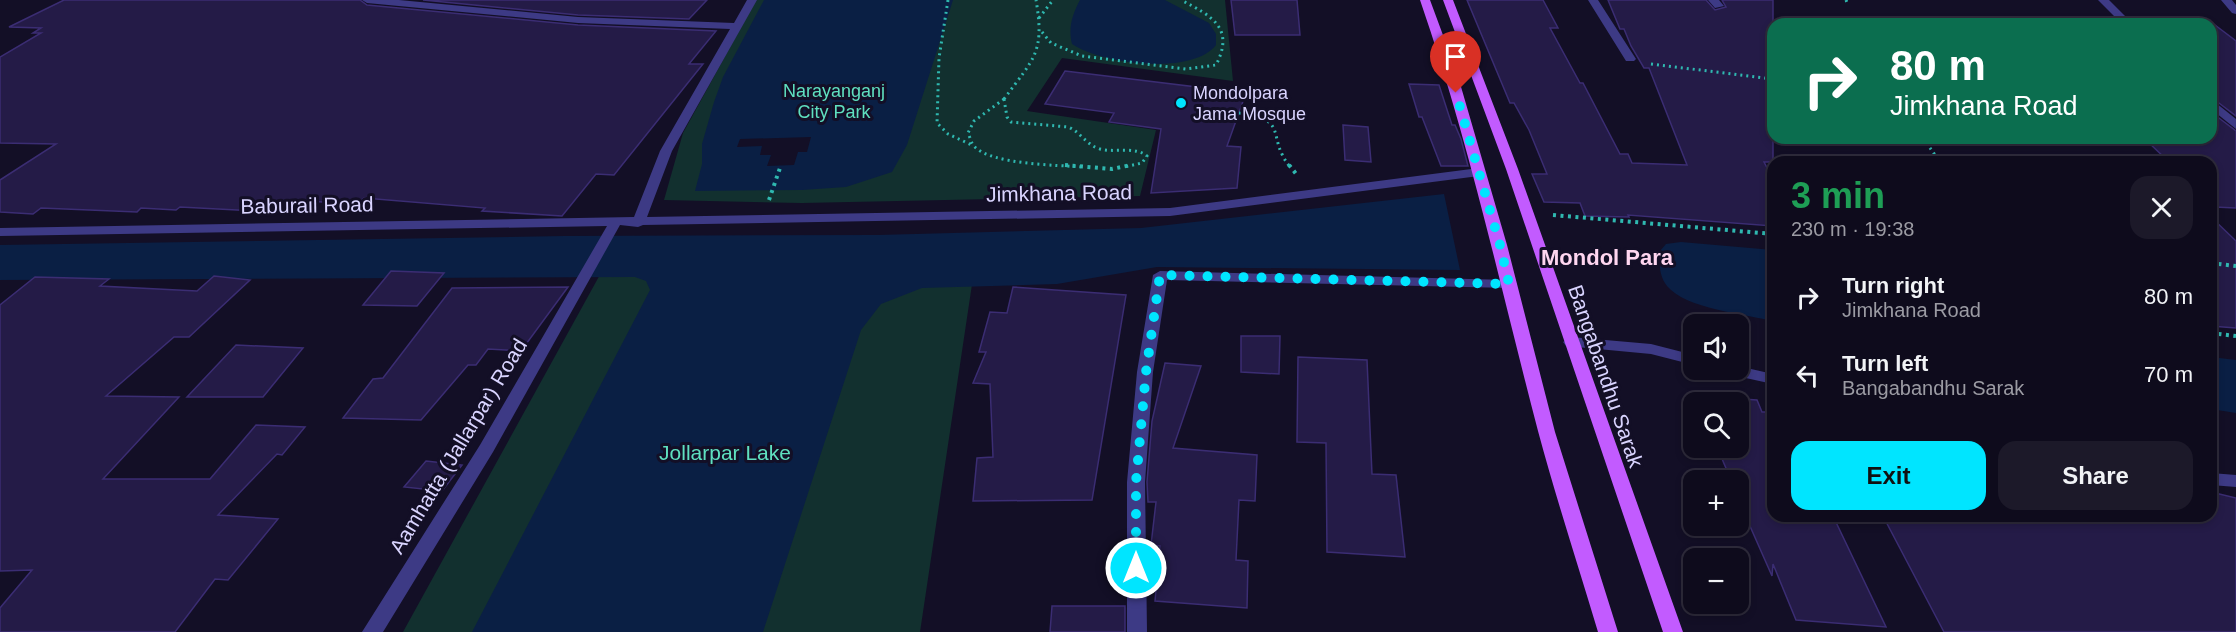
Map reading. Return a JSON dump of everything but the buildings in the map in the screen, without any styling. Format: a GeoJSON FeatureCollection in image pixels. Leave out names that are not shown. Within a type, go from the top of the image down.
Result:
{"type":"FeatureCollection","features":[{"type":"Feature","properties":{"kind":"main road"},"geometry":{"type":"LineString","coordinates":[[1425,0],[1451,73],[1547,432],[1608,632]]}},
{"type":"Feature","properties":{"kind":"main road","name":"Bangabandhu Sarak"},"geometry":{"type":"LineString","coordinates":[[1448,0],[1527,213],[1673,632]]}},
{"type":"Feature","properties":{"kind":"street"},"geometry":{"type":"LineString","coordinates":[[367,0],[578,20],[739,26]]}},
{"type":"Feature","properties":{"kind":"street"},"geometry":{"type":"LineString","coordinates":[[638,223],[666,151],[753,0]]}},
{"type":"Feature","properties":{"kind":"street"},"geometry":{"type":"LineString","coordinates":[[1593,0],[1630,58]]}},
{"type":"Feature","properties":{"kind":"street"},"geometry":{"type":"LineString","coordinates":[[2103,0],[2122,18]]}},
{"type":"Feature","properties":{"kind":"street"},"geometry":{"type":"LineString","coordinates":[[2226,0],[2236,11]]}},
{"type":"Feature","properties":{"kind":"street"},"geometry":{"type":"LineString","coordinates":[[2217,108],[2236,125]]}},
{"type":"Feature","properties":{"kind":"street","name":"Jimkhana Road"},"geometry":{"type":"LineString","coordinates":[[638,223],[1170,212],[1479,172]]}},
{"type":"Feature","properties":{"kind":"street","name":"Baburail Road"},"geometry":{"type":"LineString","coordinates":[[0,232],[613,227],[638,223]]}},
{"type":"Feature","properties":{"kind":"street","name":"Aamhatta (Jallarpar) Road"},"geometry":{"type":"LineString","coordinates":[[372,632],[487,448],[579,281],[613,227]]}},
{"type":"Feature","properties":{"kind":"street"},"geometry":{"type":"LineString","coordinates":[[1137,632],[1136,482],[1146,372],[1160,275],[1509,284]]}},
{"type":"Feature","properties":{"kind":"street"},"geometry":{"type":"LineString","coordinates":[[1572,342],[1652,349],[1683,357]]}},
{"type":"Feature","properties":{"kind":"street"},"geometry":{"type":"LineString","coordinates":[[1749,373],[1767,378]]}},
{"type":"Feature","properties":{"kind":"street"},"geometry":{"type":"LineString","coordinates":[[2217,480],[2236,482]]}},
{"type":"Feature","properties":{"kind":"path"},"geometry":{"type":"LineString","coordinates":[[948,0],[939,58],[937,123],[940,129],[992,156],[1013,161],[1049,162],[1112,169],[1142,163],[1147,156],[1141,151],[1105,151],[1084,141],[1082,135],[1070,127],[1011,122],[1006,117],[1004,99]]}},
{"type":"Feature","properties":{"kind":"path"},"geometry":{"type":"LineString","coordinates":[[974,146],[968,133],[974,121],[1004,99],[1035,57],[1041,31],[1036,0]]}},
{"type":"Feature","properties":{"kind":"path"},"geometry":{"type":"LineString","coordinates":[[1039,19],[1053,0]]}},
{"type":"Feature","properties":{"kind":"path"},"geometry":{"type":"LineString","coordinates":[[1041,31],[1051,43],[1082,56],[1186,69],[1216,65],[1223,54],[1223,37],[1215,20],[1181,0]]}},
{"type":"Feature","properties":{"kind":"path"},"geometry":{"type":"LineString","coordinates":[[1846,0],[1848,5]]}},
{"type":"Feature","properties":{"kind":"path"},"geometry":{"type":"LineString","coordinates":[[1630,58],[1663,67],[1767,78]]}},
{"type":"Feature","properties":{"kind":"path"},"geometry":{"type":"LineString","coordinates":[[1239,113],[1262,116],[1272,123],[1281,155],[1313,193]]}},
{"type":"Feature","properties":{"kind":"path"},"geometry":{"type":"LineString","coordinates":[[762,220],[781,165]]}},
{"type":"Feature","properties":{"kind":"path"},"geometry":{"type":"LineString","coordinates":[[1527,213],[1767,233]]}},
{"type":"Feature","properties":{"kind":"path"},"geometry":{"type":"LineString","coordinates":[[2217,264],[2236,267]]}},
{"type":"Feature","properties":{"kind":"path"},"geometry":{"type":"LineString","coordinates":[[2217,334],[2236,336]]}},
{"type":"Feature","properties":{"kind":"green space","name":"Narayanganj City Park"},"geometry":{"type":"Polygon","coordinates":[[[756,0],[1225,0],[1233,81],[1062,58],[1027,111],[1156,130],[1140,196],[802,203],[664,200],[683,133],[756,0]]]}},
{"type":"Feature","properties":{"kind":"green space","name":"Jollarpar Lake"},"geometry":{"type":"Polygon","coordinates":[[[602,271],[974,271],[920,632],[403,632],[602,271]]]}},
{"type":"Feature","properties":{"kind":"water"},"geometry":{"type":"Polygon","coordinates":[[[764,0],[953,0],[907,145],[892,172],[846,187],[802,190],[695,191],[702,164],[702,144],[723,77],[764,0]]]}},
{"type":"Feature","properties":{"kind":"water"},"geometry":{"type":"Polygon","coordinates":[[[1080,0],[1165,0],[1209,23],[1216,34],[1216,45],[1204,55],[1168,64],[1146,64],[1103,57],[1072,44],[1070,32],[1080,0]]]}},
{"type":"Feature","properties":{"kind":"water"},"geometry":{"type":"Polygon","coordinates":[[[1444,194],[1460,270],[1157,267],[1057,284],[922,288],[881,304],[861,330],[763,632],[472,632],[650,290],[646,281],[635,277],[0,280],[0,245],[565,236],[878,235],[1141,228],[1444,194]]]}},
{"type":"Feature","properties":{"kind":"water"},"geometry":{"type":"Polygon","coordinates":[[[1681,242],[1767,249],[1767,320],[1702,305],[1676,294],[1662,278],[1660,251],[1666,244],[1681,242]]]}},
{"type":"Feature","properties":{"kind":"water"},"geometry":{"type":"Polygon","coordinates":[[[2217,358],[2236,360],[2236,413],[2217,410],[2217,358]]]}},
{"type":"Feature","properties":{"kind":"pier"},"geometry":{"type":"Polygon","coordinates":[[[811,137],[807,152],[798,152],[794,165],[767,166],[771,155],[760,155],[762,146],[737,147],[740,139],[811,137]]]}},
{"type":"Feature","properties":{"kind":"place","name":"Mondolpara Jama Mosque"},"geometry":{"type":"Point","coordinates":[1181,103]}},
{"type":"Feature","properties":{"kind":"district","name":"Mondol Para"},"geometry":{"type":"Point","coordinates":[1607,257]}},
{"type":"Feature","properties":{"kind":"route"},"geometry":{"type":"LineString","coordinates":[[1136,568],[1136,482],[1146,372],[1160,275],[1509,284],[1456,93]]}}]}
